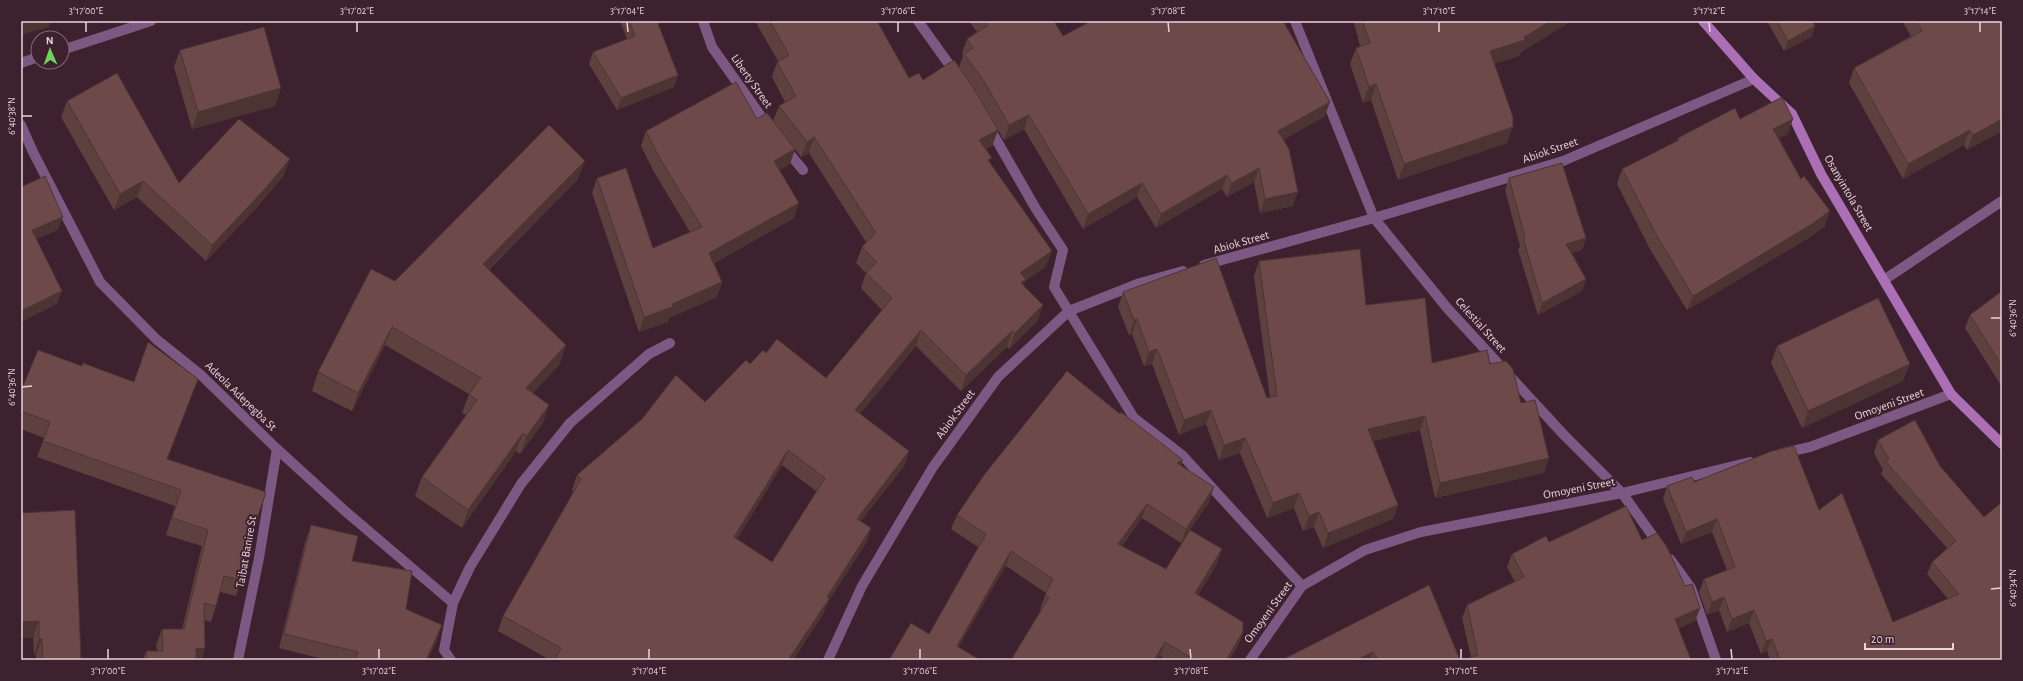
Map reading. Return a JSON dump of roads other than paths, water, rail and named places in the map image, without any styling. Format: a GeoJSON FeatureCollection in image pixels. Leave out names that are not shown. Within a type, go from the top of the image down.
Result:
{"type":"FeatureCollection","features":[{"type":"Feature","properties":{"kind":"street"},"geometry":{"type":"LineString","coordinates":[[70,47],[151,21]]}},
{"type":"Feature","properties":{"kind":"street","name":"Liberty Street"},"geometry":{"type":"LineString","coordinates":[[703,21],[712,47],[777,138],[803,170]]}},
{"type":"Feature","properties":{"kind":"street"},"geometry":{"type":"LineString","coordinates":[[918,21],[964,86]]}},
{"type":"Feature","properties":{"kind":"street","name":"Celestial Street"},"geometry":{"type":"LineString","coordinates":[[1296,21],[1374,218],[1448,309],[1564,435],[1622,493],[1691,588],[1716,660]]}},
{"type":"Feature","properties":{"kind":"street","name":"Osanyintola Street"},"geometry":{"type":"LineString","coordinates":[[1703,21],[1754,79],[1792,114],[1822,174],[1951,394],[2002,444]]}},
{"type":"Feature","properties":{"kind":"street","name":"Abiok Street"},"geometry":{"type":"LineString","coordinates":[[828,660],[862,586],[933,467],[998,377],[1068,311],[1140,283],[1374,218],[1563,161],[1754,79]]}},
{"type":"Feature","properties":{"kind":"street"},"geometry":{"type":"LineString","coordinates":[[985,119],[1036,209],[1062,250],[1054,287],[1134,418],[1182,455],[1302,586]]}},
{"type":"Feature","properties":{"kind":"street","name":"Adeola Adepegba St"},"geometry":{"type":"LineString","coordinates":[[21,125],[33,152],[100,282],[156,339],[202,376],[277,449],[345,511],[453,603]]}},
{"type":"Feature","properties":{"kind":"street"},"geometry":{"type":"LineString","coordinates":[[1884,280],[2002,201]]}},
{"type":"Feature","properties":{"kind":"street"},"geometry":{"type":"LineString","coordinates":[[440,660],[444,650],[453,603],[470,567],[521,484],[570,423],[649,354],[670,343]]}},
{"type":"Feature","properties":{"kind":"street","name":"Omoyeni Street"},"geometry":{"type":"LineString","coordinates":[[1772,456],[1810,447],[1951,394]]}},
{"type":"Feature","properties":{"kind":"street","name":"Taibat Banire St"},"geometry":{"type":"LineString","coordinates":[[238,660],[277,449]]}},
{"type":"Feature","properties":{"kind":"street","name":"Omoyeni Street"},"geometry":{"type":"LineString","coordinates":[[1250,660],[1302,586],[1365,550],[1421,532],[1622,493],[1757,460]]}},
{"type":"Feature","properties":{"kind":"street"},"geometry":{"type":"LineString","coordinates":[[444,650],[451,660]]}}]}
